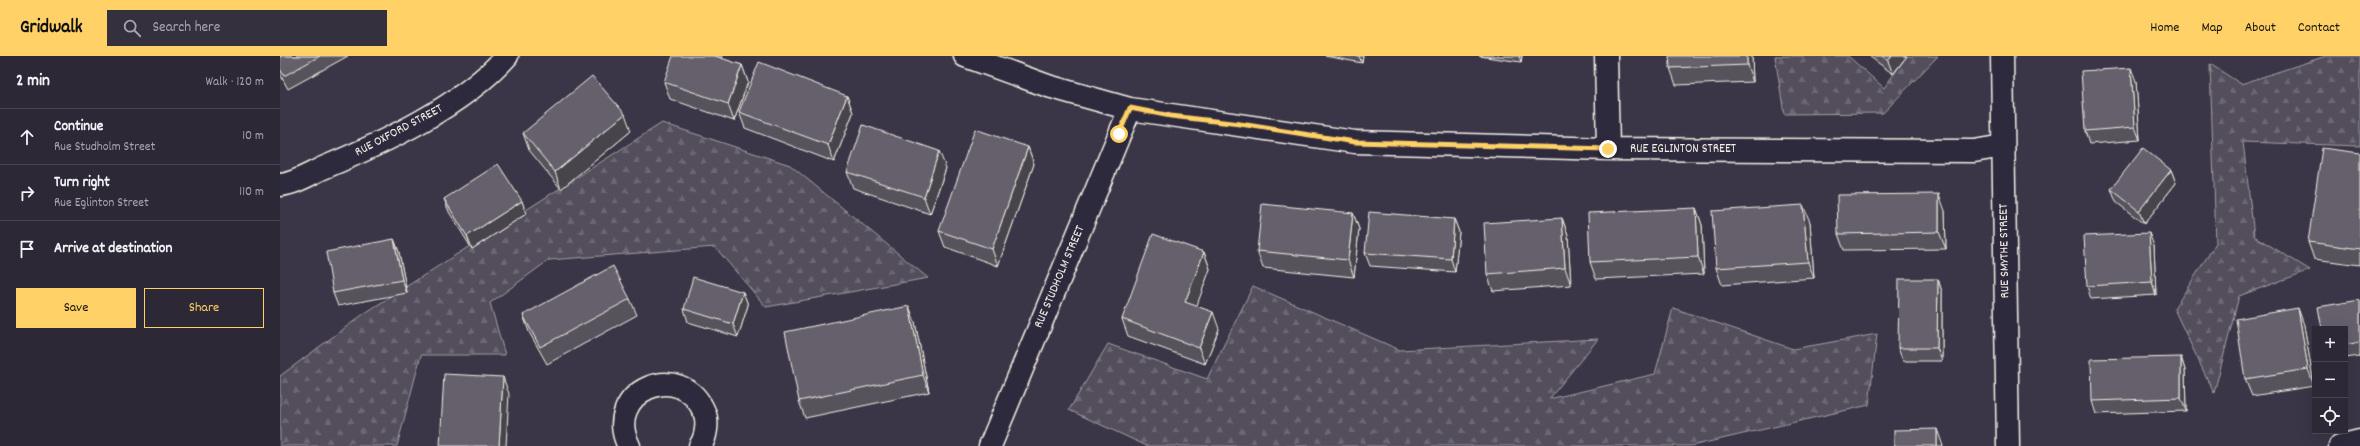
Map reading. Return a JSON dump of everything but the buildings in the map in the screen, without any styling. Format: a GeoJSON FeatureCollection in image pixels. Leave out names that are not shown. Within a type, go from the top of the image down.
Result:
{"type":"FeatureCollection","features":[{"type":"Feature","properties":{"kind":"street","name":"RUE OXFORD STREET"},"geometry":{"type":"LineString","coordinates":[[280,185],[362,151],[437,113],[497,67],[507,56]]}},
{"type":"Feature","properties":{"kind":"street","name":"RUE EGLINTON STREET"},"geometry":{"type":"LineString","coordinates":[[964,56],[1048,86],[1130,108],[1171,116],[1240,124],[1355,142],[1608,149],[1974,151],[2003,146]]}},
{"type":"Feature","properties":{"kind":"street"},"geometry":{"type":"LineString","coordinates":[[1606,56],[1608,149]]}},
{"type":"Feature","properties":{"kind":"street","name":"RUE SMYTHE STREET"},"geometry":{"type":"LineString","coordinates":[[2002,56],[2008,446]]}},
{"type":"Feature","properties":{"kind":"street","name":"RUE STUDHOLM STREET"},"geometry":{"type":"LineString","coordinates":[[990,446],[1130,108]]}},
{"type":"Feature","properties":{"kind":"street"},"geometry":{"type":"LineString","coordinates":[[629,446],[625,438],[623,424],[626,411],[633,399],[643,390],[656,385],[669,384],[687,390],[701,405],[706,417],[704,445]]}},
{"type":"Feature","properties":{"kind":"street"},"geometry":{"type":"LineString","coordinates":[[2340,446],[2360,441]]}},
{"type":"Feature","properties":{"kind":"green space"},"geometry":{"type":"Polygon","coordinates":[[[1775,56],[1848,56],[1884,88],[1907,56],[1938,56],[1883,113],[1784,114],[1775,56]]]}},
{"type":"Feature","properties":{"kind":"green space"},"geometry":{"type":"Polygon","coordinates":[[[2326,56],[2360,56],[2360,146],[2243,142],[2254,236],[2310,270],[2239,296],[2214,393],[2174,309],[2216,243],[2210,64],[2241,84],[2326,56]]]}},
{"type":"Feature","properties":{"kind":"green space"},"geometry":{"type":"Polygon","coordinates":[[[662,123],[790,165],[928,278],[766,307],[715,247],[549,260],[490,303],[505,355],[421,355],[397,446],[280,446],[280,376],[365,313],[662,123]]]}},
{"type":"Feature","properties":{"kind":"green space"},"geometry":{"type":"Polygon","coordinates":[[[1253,286],[1400,350],[1598,339],[1549,399],[1655,374],[1673,308],[1793,349],[1877,334],[1869,405],[1691,446],[1147,446],[1069,410],[1108,344],[1207,379],[1253,286]]]}},
{"type":"Feature","properties":{"kind":"route"},"geometry":{"type":"LineString","coordinates":[[1119,134],[1130,108],[1171,116],[1240,124],[1355,142],[1608,149]]}}]}
